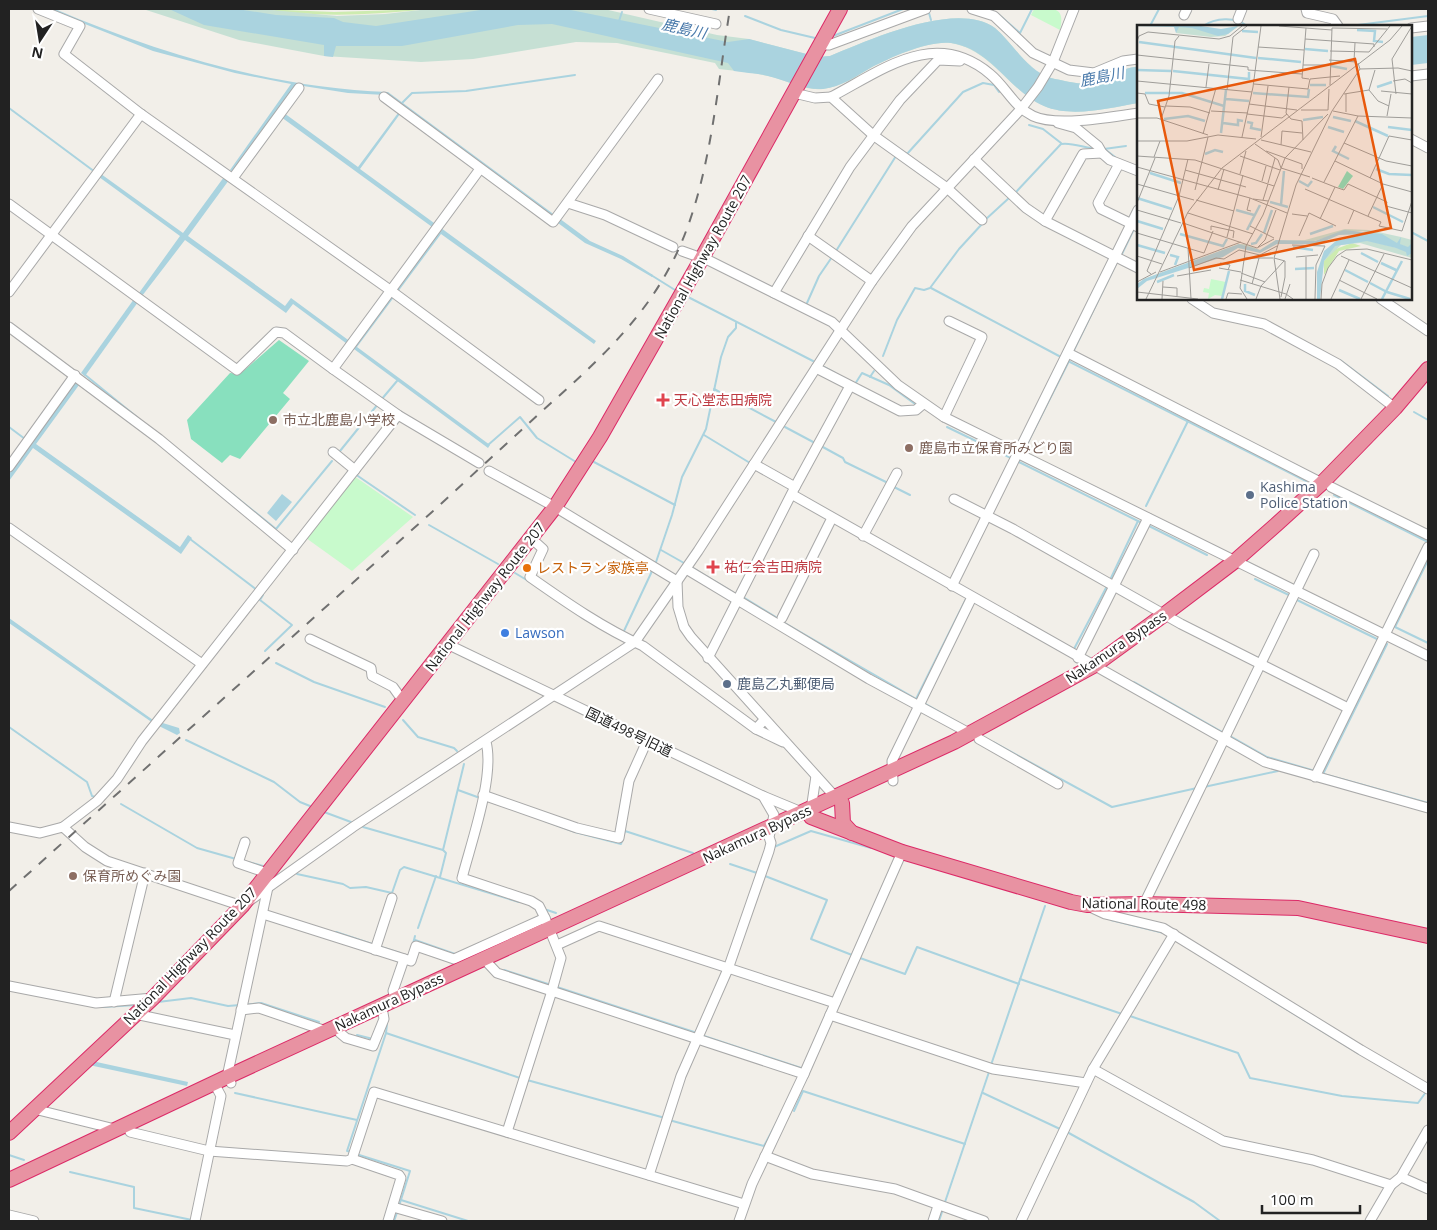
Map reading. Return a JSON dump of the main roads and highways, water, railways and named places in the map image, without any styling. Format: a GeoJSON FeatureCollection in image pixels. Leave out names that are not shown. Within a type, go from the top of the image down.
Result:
{"type":"FeatureCollection","features":[{"type":"Feature","properties":{"kind":"highway","name":"National Highway Route 207"},"geometry":{"type":"LineString","coordinates":[[9,1133],[153,998],[242,906],[447,644],[532,539],[600,437],[840,9]]}},
{"type":"Feature","properties":{"kind":"highway","name":"Nakamura Bypass"},"geometry":{"type":"LineString","coordinates":[[1327,485],[1428,369]]}},
{"type":"Feature","properties":{"kind":"highway","name":"Nakamura Bypass"},"geometry":{"type":"LineString","coordinates":[[333,1032],[383,1013],[551,931],[975,737],[1097,666],[1169,616],[1238,563],[1327,485],[1428,383]]}},
{"type":"Feature","properties":{"kind":"highway"},"geometry":{"type":"LineString","coordinates":[[839,800],[844,823],[852,833]]}},
{"type":"Feature","properties":{"kind":"highway","name":"National Route 498"},"geometry":{"type":"LineString","coordinates":[[808,813],[852,833],[902,852],[1087,905],[1144,904],[1298,908],[1428,936]]}},
{"type":"Feature","properties":{"kind":"highway","name":"Nakamura Bypass"},"geometry":{"type":"LineString","coordinates":[[11,1177],[333,1032],[460,962],[486,962]]}},
{"type":"Feature","properties":{"kind":"highway","name":"Nakamura Bypass"},"geometry":{"type":"LineString","coordinates":[[9,1190],[130,1132],[223,1083]]}},
{"type":"Feature","properties":{"kind":"water"},"geometry":{"type":"Polygon","coordinates":[[[47,9],[55,9],[135,40],[218,66],[303,84],[388,92],[590,241],[623,256],[653,275],[652,277],[621,259],[585,243],[385,95],[348,93],[297,85],[234,173],[230,170],[291,84],[235,73],[153,51],[47,9]]]}},
{"type":"Feature","properties":{"kind":"water"},"geometry":{"type":"Polygon","coordinates":[[[169,9],[237,9],[276,15],[334,18],[343,22],[376,26],[487,9],[566,9],[728,42],[749,39],[818,57],[830,56],[867,41],[913,26],[936,20],[958,18],[978,21],[995,28],[1027,63],[1051,78],[1088,84],[1100,82],[1123,70],[1137,67],[1137,103],[1091,111],[1055,110],[1031,99],[978,53],[951,43],[932,44],[910,50],[880,63],[842,84],[830,88],[816,89],[764,75],[734,71],[728,63],[552,24],[518,25],[402,46],[336,46],[333,57],[324,56],[324,45],[204,25],[169,9]]]}},
{"type":"Feature","properties":{"kind":"water"},"geometry":{"type":"Polygon","coordinates":[[[1428,35],[1428,63],[1412,65],[1412,37],[1428,35]]]}},
{"type":"Feature","properties":{"kind":"water"},"geometry":{"type":"Polygon","coordinates":[[[284,113],[358,167],[398,113],[400,114],[360,169],[596,341],[594,344],[441,234],[357,347],[490,445],[488,448],[293,304],[286,313],[185,240],[142,296],[139,293],[180,236],[99,177],[101,174],[183,233],[224,177],[229,180],[188,236],[285,306],[291,298],[355,345],[439,232],[281,117],[284,113]]]}},
{"type":"Feature","properties":{"kind":"water"},"geometry":{"type":"Polygon","coordinates":[[[134,299],[138,302],[85,376],[81,373],[134,299]]]}},
{"type":"Feature","properties":{"kind":"water"},"geometry":{"type":"Polygon","coordinates":[[[75,382],[79,385],[36,444],[180,547],[188,535],[192,538],[181,554],[33,448],[9,481],[9,474],[75,382]]]}},
{"type":"Feature","properties":{"kind":"water"},"geometry":{"type":"Polygon","coordinates":[[[282,494],[292,502],[276,521],[267,513],[282,494]]]}},
{"type":"Feature","properties":{"kind":"water"},"geometry":{"type":"Polygon","coordinates":[[[9,618],[153,720],[179,728],[180,733],[177,735],[153,723],[9,623],[9,618]]]}},
{"type":"Feature","properties":{"kind":"water"},"geometry":{"type":"Polygon","coordinates":[[[92,1061],[188,1082],[187,1086],[89,1065],[92,1061]]]}},
{"type":"Feature","properties":{"kind":"waterway"},"geometry":{"type":"LineString","coordinates":[[712,9],[716,10]]}},
{"type":"Feature","properties":{"kind":"waterway"},"geometry":{"type":"LineString","coordinates":[[833,36],[903,9]]}},
{"type":"Feature","properties":{"kind":"waterway"},"geometry":{"type":"LineString","coordinates":[[988,9],[993,11]]}},
{"type":"Feature","properties":{"kind":"waterway"},"geometry":{"type":"LineString","coordinates":[[997,13],[1020,33],[1032,9]]}},
{"type":"Feature","properties":{"kind":"waterway"},"geometry":{"type":"LineString","coordinates":[[1151,25],[1159,9]]}},
{"type":"Feature","properties":{"kind":"waterway"},"geometry":{"type":"LineString","coordinates":[[619,21],[622,12]]}},
{"type":"Feature","properties":{"kind":"waterway"},"geometry":{"type":"LineString","coordinates":[[929,13],[931,20]]}},
{"type":"Feature","properties":{"kind":"waterway"},"geometry":{"type":"LineString","coordinates":[[745,16],[781,30],[815,38]]}},
{"type":"Feature","properties":{"kind":"waterway"},"geometry":{"type":"LineString","coordinates":[[1358,25],[1428,16]]}},
{"type":"Feature","properties":{"kind":"waterway"},"geometry":{"type":"LineString","coordinates":[[1205,25],[1225,19],[1231,19],[1245,25]]}},
{"type":"Feature","properties":{"kind":"waterway"},"geometry":{"type":"LineString","coordinates":[[402,103],[412,93],[466,91],[575,75]]}},
{"type":"Feature","properties":{"kind":"waterway"},"geometry":{"type":"LineString","coordinates":[[901,150],[907,154],[963,92],[983,83],[994,85],[999,92]]}},
{"type":"Feature","properties":{"kind":"waterway"},"geometry":{"type":"LineString","coordinates":[[9,108],[95,172]]}},
{"type":"Feature","properties":{"kind":"waterway"},"geometry":{"type":"LineString","coordinates":[[1029,125],[1043,129],[1061,143]]}},
{"type":"Feature","properties":{"kind":"waterway"},"geometry":{"type":"LineString","coordinates":[[1016,192],[1061,144],[1096,149]]}},
{"type":"Feature","properties":{"kind":"waterway"},"geometry":{"type":"LineString","coordinates":[[1104,149],[1126,146]]}},
{"type":"Feature","properties":{"kind":"waterway"},"geometry":{"type":"LineString","coordinates":[[1106,150],[1115,157]]}},
{"type":"Feature","properties":{"kind":"waterway"},"geometry":{"type":"LineString","coordinates":[[836,251],[896,156]]}},
{"type":"Feature","properties":{"kind":"waterway"},"geometry":{"type":"LineString","coordinates":[[985,220],[1009,198]]}},
{"type":"Feature","properties":{"kind":"waterway"},"geometry":{"type":"LineString","coordinates":[[883,356],[897,320],[915,288],[924,290],[930,288],[959,249],[982,224]]}},
{"type":"Feature","properties":{"kind":"waterway"},"geometry":{"type":"LineString","coordinates":[[1121,256],[1134,229]]}},
{"type":"Feature","properties":{"kind":"waterway"},"geometry":{"type":"LineString","coordinates":[[1412,233],[1428,241]]}},
{"type":"Feature","properties":{"kind":"waterway"},"geometry":{"type":"LineString","coordinates":[[807,303],[819,276],[832,257]]}},
{"type":"Feature","properties":{"kind":"waterway"},"geometry":{"type":"LineString","coordinates":[[1073,352],[1117,262]]}},
{"type":"Feature","properties":{"kind":"waterway"},"geometry":{"type":"LineString","coordinates":[[651,275],[675,290]]}},
{"type":"Feature","properties":{"kind":"waterway"},"geometry":{"type":"LineString","coordinates":[[931,288],[1059,356]]}},
{"type":"Feature","properties":{"kind":"waterway"},"geometry":{"type":"LineString","coordinates":[[690,298],[813,361]]}},
{"type":"Feature","properties":{"kind":"waterway"},"geometry":{"type":"LineString","coordinates":[[655,565],[672,515],[682,477],[706,429],[721,357],[728,337],[736,328],[736,323]]}},
{"type":"Feature","properties":{"kind":"waterway"},"geometry":{"type":"LineString","coordinates":[[1340,360],[1388,396]]}},
{"type":"Feature","properties":{"kind":"waterway"},"geometry":{"type":"LineString","coordinates":[[1068,361],[1306,481]]}},
{"type":"Feature","properties":{"kind":"waterway"},"geometry":{"type":"LineString","coordinates":[[1025,448],[1069,361]]}},
{"type":"Feature","properties":{"kind":"waterway"},"geometry":{"type":"LineString","coordinates":[[824,367],[835,373]]}},
{"type":"Feature","properties":{"kind":"waterway"},"geometry":{"type":"LineString","coordinates":[[870,377],[874,371]]}},
{"type":"Feature","properties":{"kind":"waterway"},"geometry":{"type":"LineString","coordinates":[[855,384],[862,373],[889,385],[915,404]]}},
{"type":"Feature","properties":{"kind":"waterway"},"geometry":{"type":"LineString","coordinates":[[84,374],[138,418]]}},
{"type":"Feature","properties":{"kind":"waterway"},"geometry":{"type":"LineString","coordinates":[[381,400],[397,381]]}},
{"type":"Feature","properties":{"kind":"waterway"},"geometry":{"type":"LineString","coordinates":[[714,389],[776,422]]}},
{"type":"Feature","properties":{"kind":"waterway"},"geometry":{"type":"LineString","coordinates":[[340,451],[378,404]]}},
{"type":"Feature","properties":{"kind":"waterway"},"geometry":{"type":"LineString","coordinates":[[1414,412],[1428,420]]}},
{"type":"Feature","properties":{"kind":"waterway"},"geometry":{"type":"LineString","coordinates":[[488,445],[520,417],[537,438],[576,462]]}},
{"type":"Feature","properties":{"kind":"waterway"},"geometry":{"type":"LineString","coordinates":[[1146,506],[1188,421]]}},
{"type":"Feature","properties":{"kind":"waterway"},"geometry":{"type":"LineString","coordinates":[[9,427],[25,439]]}},
{"type":"Feature","properties":{"kind":"waterway"},"geometry":{"type":"LineString","coordinates":[[785,427],[815,443]]}},
{"type":"Feature","properties":{"kind":"waterway"},"geometry":{"type":"LineString","coordinates":[[947,427],[1011,458]]}},
{"type":"Feature","properties":{"kind":"waterway"},"geometry":{"type":"LineString","coordinates":[[704,435],[750,463]]}},
{"type":"Feature","properties":{"kind":"waterway"},"geometry":{"type":"LineString","coordinates":[[821,446],[843,458],[845,462],[888,483]]}},
{"type":"Feature","properties":{"kind":"waterway"},"geometry":{"type":"LineString","coordinates":[[216,481],[276,529],[332,461]]}},
{"type":"Feature","properties":{"kind":"waterway"},"geometry":{"type":"LineString","coordinates":[[594,462],[675,505]]}},
{"type":"Feature","properties":{"kind":"waterway"},"geometry":{"type":"LineString","coordinates":[[1019,462],[1142,523]]}},
{"type":"Feature","properties":{"kind":"waterway"},"geometry":{"type":"LineString","coordinates":[[355,474],[415,515]]}},
{"type":"Feature","properties":{"kind":"waterway"},"geometry":{"type":"LineString","coordinates":[[894,487],[910,495]]}},
{"type":"Feature","properties":{"kind":"waterway"},"geometry":{"type":"LineString","coordinates":[[1334,495],[1428,542]]}},
{"type":"Feature","properties":{"kind":"waterway"},"geometry":{"type":"LineString","coordinates":[[1110,580],[1138,521]]}},
{"type":"Feature","properties":{"kind":"waterway"},"geometry":{"type":"LineString","coordinates":[[429,525],[498,564]]}},
{"type":"Feature","properties":{"kind":"waterway"},"geometry":{"type":"LineString","coordinates":[[1147,525],[1207,555]]}},
{"type":"Feature","properties":{"kind":"waterway"},"geometry":{"type":"LineString","coordinates":[[190,539],[257,590]]}},
{"type":"Feature","properties":{"kind":"waterway"},"geometry":{"type":"LineString","coordinates":[[661,550],[684,563]]}},
{"type":"Feature","properties":{"kind":"waterway"},"geometry":{"type":"LineString","coordinates":[[1428,560],[1395,627],[1428,643]]}},
{"type":"Feature","properties":{"kind":"waterway"},"geometry":{"type":"LineString","coordinates":[[693,568],[736,594]]}},
{"type":"Feature","properties":{"kind":"waterway"},"geometry":{"type":"LineString","coordinates":[[623,633],[653,569]]}},
{"type":"Feature","properties":{"kind":"waterway"},"geometry":{"type":"LineString","coordinates":[[515,573],[530,582]]}},
{"type":"Feature","properties":{"kind":"waterway"},"geometry":{"type":"LineString","coordinates":[[1255,579],[1291,596]]}},
{"type":"Feature","properties":{"kind":"waterway"},"geometry":{"type":"LineString","coordinates":[[1074,649],[1107,586]]}},
{"type":"Feature","properties":{"kind":"waterway"},"geometry":{"type":"LineString","coordinates":[[261,593],[263,595],[260,600],[292,625],[265,651]]}},
{"type":"Feature","properties":{"kind":"waterway"},"geometry":{"type":"LineString","coordinates":[[743,597],[779,619]]}},
{"type":"Feature","properties":{"kind":"waterway"},"geometry":{"type":"LineString","coordinates":[[916,699],[966,599]]}},
{"type":"Feature","properties":{"kind":"waterway"},"geometry":{"type":"LineString","coordinates":[[1295,599],[1379,640]]}},
{"type":"Feature","properties":{"kind":"waterway"},"geometry":{"type":"LineString","coordinates":[[581,617],[605,631]]}},
{"type":"Feature","properties":{"kind":"waterway"},"geometry":{"type":"LineString","coordinates":[[783,622],[918,700]]}},
{"type":"Feature","properties":{"kind":"waterway"},"geometry":{"type":"LineString","coordinates":[[1323,774],[1387,644],[1385,643]]}},
{"type":"Feature","properties":{"kind":"waterway"},"geometry":{"type":"LineString","coordinates":[[276,663],[314,682],[385,707]]}},
{"type":"Feature","properties":{"kind":"waterway"},"geometry":{"type":"LineString","coordinates":[[1134,682],[1224,733]]}},
{"type":"Feature","properties":{"kind":"waterway"},"geometry":{"type":"LineString","coordinates":[[924,703],[959,723]]}},
{"type":"Feature","properties":{"kind":"waterway"},"geometry":{"type":"LineString","coordinates":[[403,720],[418,737],[454,748],[457,751]]}},
{"type":"Feature","properties":{"kind":"waterway"},"geometry":{"type":"LineString","coordinates":[[9,727],[87,782],[92,796],[95,797]]}},
{"type":"Feature","properties":{"kind":"waterway"},"geometry":{"type":"LineString","coordinates":[[1230,736],[1267,757],[1315,771]]}},
{"type":"Feature","properties":{"kind":"waterway"},"geometry":{"type":"LineString","coordinates":[[186,740],[274,782],[300,802],[310,806]]}},
{"type":"Feature","properties":{"kind":"waterway"},"geometry":{"type":"LineString","coordinates":[[993,742],[1112,807],[1197,788]]}},
{"type":"Feature","properties":{"kind":"waterway"},"geometry":{"type":"LineString","coordinates":[[443,850],[464,764]]}},
{"type":"Feature","properties":{"kind":"waterway"},"geometry":{"type":"LineString","coordinates":[[1204,787],[1278,771]]}},
{"type":"Feature","properties":{"kind":"waterway"},"geometry":{"type":"LineString","coordinates":[[1320,773],[1428,803]]}},
{"type":"Feature","properties":{"kind":"waterway"},"geometry":{"type":"LineString","coordinates":[[458,790],[480,798]]}},
{"type":"Feature","properties":{"kind":"waterway"},"geometry":{"type":"LineString","coordinates":[[121,804],[197,848],[236,859]]}},
{"type":"Feature","properties":{"kind":"waterway"},"geometry":{"type":"LineString","coordinates":[[324,812],[351,822]]}},
{"type":"Feature","properties":{"kind":"waterway"},"geometry":{"type":"LineString","coordinates":[[545,821],[575,832],[621,844],[623,838]]}},
{"type":"Feature","properties":{"kind":"waterway"},"geometry":{"type":"LineString","coordinates":[[363,827],[443,850],[446,853],[440,877]]}},
{"type":"Feature","properties":{"kind":"waterway"},"geometry":{"type":"LineString","coordinates":[[624,834],[625,831],[693,853]]}},
{"type":"Feature","properties":{"kind":"waterway"},"geometry":{"type":"LineString","coordinates":[[774,847],[811,831],[871,848]]}},
{"type":"Feature","properties":{"kind":"waterway"},"geometry":{"type":"LineString","coordinates":[[248,862],[263,866]]}},
{"type":"Feature","properties":{"kind":"waterway"},"geometry":{"type":"LineString","coordinates":[[730,864],[757,873]]}},
{"type":"Feature","properties":{"kind":"waterway"},"geometry":{"type":"LineString","coordinates":[[297,874],[343,884],[350,888],[366,887],[392,893],[400,870],[404,867],[519,902]]}},
{"type":"Feature","properties":{"kind":"waterway"},"geometry":{"type":"LineString","coordinates":[[418,928],[436,876]]}},
{"type":"Feature","properties":{"kind":"waterway"},"geometry":{"type":"LineString","coordinates":[[765,876],[827,900],[811,939],[852,955]]}},
{"type":"Feature","properties":{"kind":"waterway"},"geometry":{"type":"LineString","coordinates":[[991,1065],[1045,906]]}},
{"type":"Feature","properties":{"kind":"waterway"},"geometry":{"type":"LineString","coordinates":[[547,910],[556,913]]}},
{"type":"Feature","properties":{"kind":"waterway"},"geometry":{"type":"LineString","coordinates":[[1111,920],[1164,933]]}},
{"type":"Feature","properties":{"kind":"waterway"},"geometry":{"type":"LineString","coordinates":[[336,932],[372,944]]}},
{"type":"Feature","properties":{"kind":"waterway"},"geometry":{"type":"LineString","coordinates":[[413,944],[415,936]]}},
{"type":"Feature","properties":{"kind":"waterway"},"geometry":{"type":"LineString","coordinates":[[415,940],[455,954]]}},
{"type":"Feature","properties":{"kind":"waterway"},"geometry":{"type":"LineString","coordinates":[[381,947],[400,953]]}},
{"type":"Feature","properties":{"kind":"waterway"},"geometry":{"type":"LineString","coordinates":[[860,958],[905,974],[917,947],[1019,984]]}},
{"type":"Feature","properties":{"kind":"waterway"},"geometry":{"type":"LineString","coordinates":[[504,970],[548,984]]}},
{"type":"Feature","properties":{"kind":"waterway"},"geometry":{"type":"LineString","coordinates":[[1020,979],[1122,1014]]}},
{"type":"Feature","properties":{"kind":"waterway"},"geometry":{"type":"LineString","coordinates":[[557,987],[697,1033]]}},
{"type":"Feature","properties":{"kind":"waterway"},"geometry":{"type":"LineString","coordinates":[[1265,996],[1361,1055]]}},
{"type":"Feature","properties":{"kind":"waterway"},"geometry":{"type":"LineString","coordinates":[[158,1002],[191,998],[228,1006],[240,1005]]}},
{"type":"Feature","properties":{"kind":"waterway"},"geometry":{"type":"LineString","coordinates":[[245,1005],[261,1003],[319,1022]]}},
{"type":"Feature","properties":{"kind":"waterway"},"geometry":{"type":"LineString","coordinates":[[103,1007],[136,1005]]}},
{"type":"Feature","properties":{"kind":"waterway"},"geometry":{"type":"LineString","coordinates":[[1130,1016],[1238,1053],[1250,1078],[1342,1096],[1418,1103],[1426,1092]]}},
{"type":"Feature","properties":{"kind":"waterway"},"geometry":{"type":"LineString","coordinates":[[386,1033],[387,1024]]}},
{"type":"Feature","properties":{"kind":"waterway"},"geometry":{"type":"LineString","coordinates":[[352,1152],[347,1151],[386,1033],[520,1078]]}},
{"type":"Feature","properties":{"kind":"waterway"},"geometry":{"type":"LineString","coordinates":[[357,1035],[373,1039]]}},
{"type":"Feature","properties":{"kind":"waterway"},"geometry":{"type":"LineString","coordinates":[[701,1035],[801,1068]]}},
{"type":"Feature","properties":{"kind":"waterway"},"geometry":{"type":"LineString","coordinates":[[944,1205],[989,1072]]}},
{"type":"Feature","properties":{"kind":"waterway"},"geometry":{"type":"LineString","coordinates":[[527,1080],[665,1118]]}},
{"type":"Feature","properties":{"kind":"waterway"},"geometry":{"type":"LineString","coordinates":[[794,1111],[803,1091],[965,1144]]}},
{"type":"Feature","properties":{"kind":"waterway"},"geometry":{"type":"LineString","coordinates":[[235,1093],[357,1120]]}},
{"type":"Feature","properties":{"kind":"waterway"},"geometry":{"type":"LineString","coordinates":[[983,1093],[1060,1129]]}},
{"type":"Feature","properties":{"kind":"waterway"},"geometry":{"type":"LineString","coordinates":[[669,1120],[764,1146],[778,1120]]}},
{"type":"Feature","properties":{"kind":"waterway"},"geometry":{"type":"LineString","coordinates":[[1067,1132],[1194,1202],[1220,1221]]}},
{"type":"Feature","properties":{"kind":"waterway"},"geometry":{"type":"LineString","coordinates":[[356,1154],[410,1171],[399,1206]]}},
{"type":"Feature","properties":{"kind":"waterway"},"geometry":{"type":"LineString","coordinates":[[9,1155],[24,1160]]}},
{"type":"Feature","properties":{"kind":"waterway"},"geometry":{"type":"LineString","coordinates":[[70,1172],[134,1187],[134,1208],[192,1220]]}},
{"type":"Feature","properties":{"kind":"waterway"},"geometry":{"type":"LineString","coordinates":[[401,1200],[468,1221]]}},
{"type":"Feature","properties":{"kind":"waterway"},"geometry":{"type":"LineString","coordinates":[[939,1221],[943,1209]]}},
{"type":"Feature","properties":{"kind":"waterway"},"geometry":{"type":"LineString","coordinates":[[394,1221],[398,1210]]}},
{"type":"Feature","properties":{"kind":"railway"},"geometry":{"type":"LineString","coordinates":[[9,891],[432,512],[576,380],[610,347],[641,312],[667,272],[681,243],[693,211],[709,144],[730,9]]}},
{"type":"Feature","properties":{"kind":"place","name":"天心堂志田病院"},"geometry":{"type":"Point","coordinates":[663,400]}},
{"type":"Feature","properties":{"kind":"place","name":"市立北鹿島小学校"},"geometry":{"type":"Point","coordinates":[273,420]}},
{"type":"Feature","properties":{"kind":"place","name":"鹿島市立保育所みどり園"},"geometry":{"type":"Point","coordinates":[909,448]}},
{"type":"Feature","properties":{"kind":"place","name":"Kashima Police Station"},"geometry":{"type":"Point","coordinates":[1250,495]}},
{"type":"Feature","properties":{"kind":"place","name":"祐仁会吉田病院"},"geometry":{"type":"Point","coordinates":[713,567]}},
{"type":"Feature","properties":{"kind":"place","name":"レストラン家族亭"},"geometry":{"type":"Point","coordinates":[527,568]}},
{"type":"Feature","properties":{"kind":"place","name":"Lawson"},"geometry":{"type":"Point","coordinates":[505,633]}},
{"type":"Feature","properties":{"kind":"place","name":"鹿島乙丸郵便局"},"geometry":{"type":"Point","coordinates":[727,684]}},
{"type":"Feature","properties":{"kind":"place","name":"保育所めぐみ園"},"geometry":{"type":"Point","coordinates":[73,876]}},
{"type":"Feature","properties":{"kind":"water label","name":"鹿島川"},"geometry":{"type":"Point","coordinates":[684,29]}},
{"type":"Feature","properties":{"kind":"water label","name":"鹿島川"},"geometry":{"type":"Point","coordinates":[1102,77]}}]}
